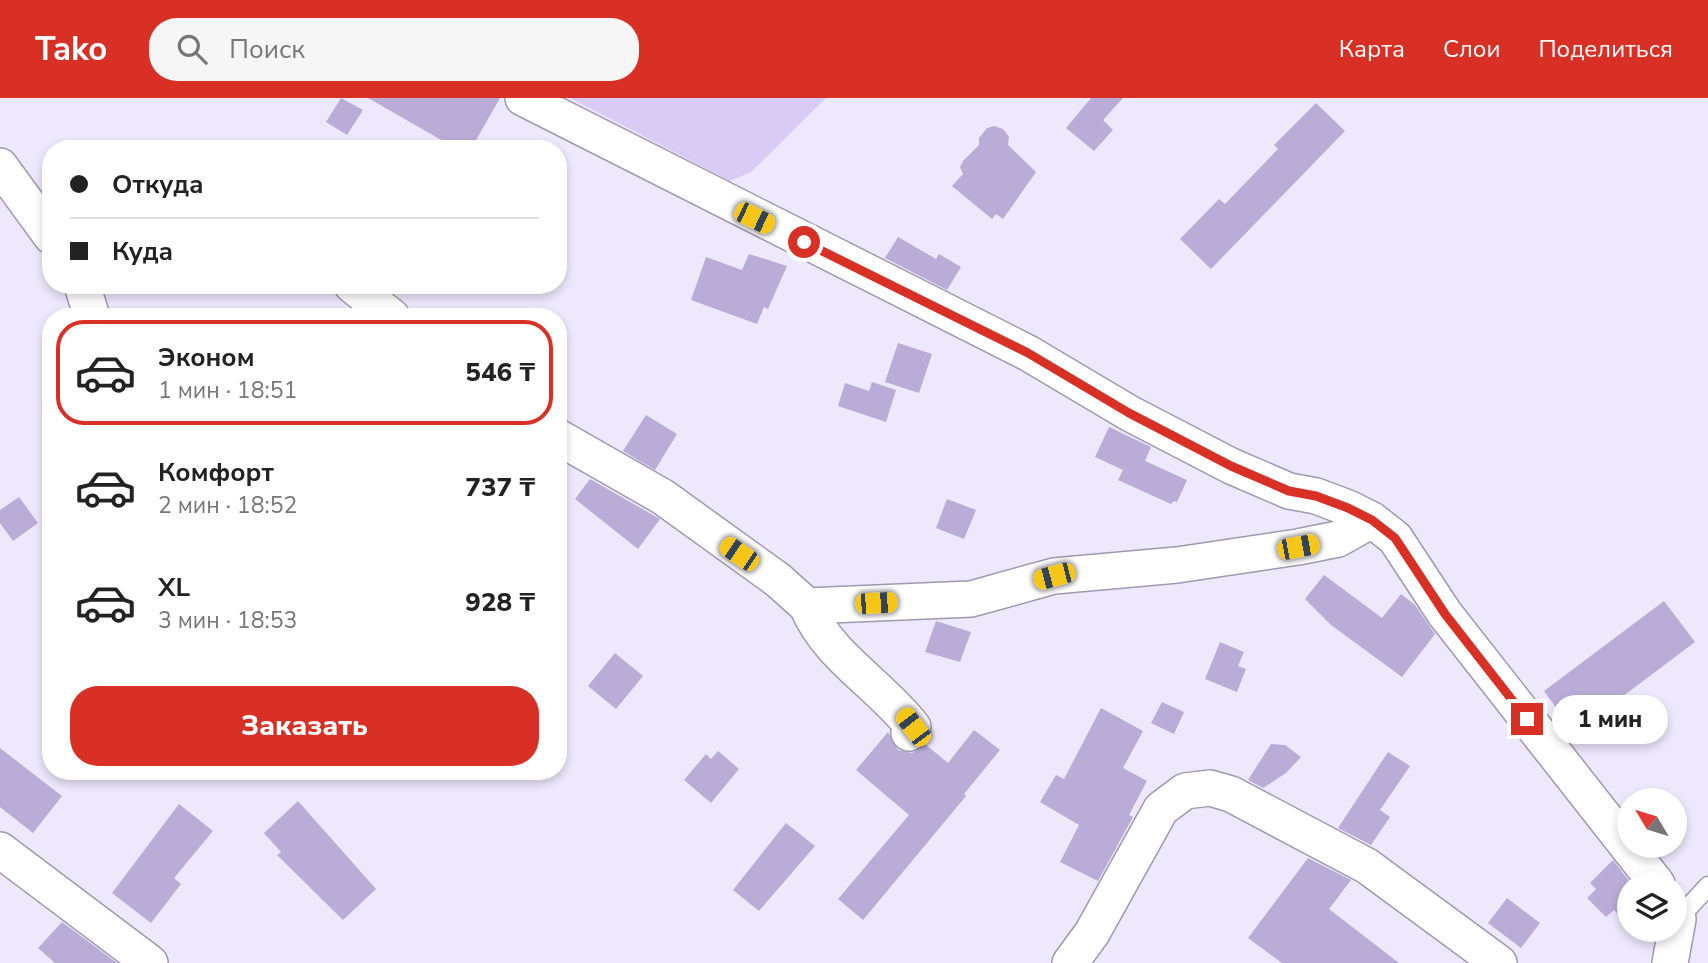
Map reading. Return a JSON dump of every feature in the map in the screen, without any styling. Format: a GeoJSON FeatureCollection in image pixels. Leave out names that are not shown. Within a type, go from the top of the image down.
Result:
{"type":"FeatureCollection","features":[{"type":"Feature","properties":{"kind":"street"},"geometry":{"type":"LineString","coordinates":[[523,98],[1028,353],[1129,413],[1231,466],[1289,491],[1316,496],[1348,508],[1372,520],[1395,538],[1445,614],[1648,872]]}},
{"type":"Feature","properties":{"kind":"street"},"geometry":{"type":"LineString","coordinates":[[0,166],[42,224]]}},
{"type":"Feature","properties":{"kind":"street"},"geometry":{"type":"LineString","coordinates":[[363,294],[381,308]]}},
{"type":"Feature","properties":{"kind":"street"},"geometry":{"type":"LineString","coordinates":[[567,442],[663,497],[807,606],[820,634],[897,706],[913,727],[909,733]]}},
{"type":"Feature","properties":{"kind":"street"},"geometry":{"type":"LineString","coordinates":[[807,606],[971,599],[1054,576],[1177,565],[1298,547],[1338,539],[1372,520]]}},
{"type":"Feature","properties":{"kind":"street"},"geometry":{"type":"LineString","coordinates":[[1070,963],[1092,933],[1161,809],[1185,792],[1210,788],[1231,794],[1367,866],[1499,963]]}},
{"type":"Feature","properties":{"kind":"street"},"geometry":{"type":"LineString","coordinates":[[0,850],[150,963]]}},
{"type":"Feature","properties":{"kind":"street"},"geometry":{"type":"LineString","coordinates":[[1670,963],[1673,942]]}},
{"type":"Feature","properties":{"kind":"lane"},"geometry":{"type":"LineString","coordinates":[[1687,906],[1708,886]]}},
{"type":"Feature","properties":{"kind":"shaded area"},"geometry":{"type":"Polygon","coordinates":[[[570,98],[826,98],[751,172],[730,181],[570,98]]]}},
{"type":"Feature","properties":{"kind":"building"},"geometry":{"type":"Polygon","coordinates":[[[341,98],[363,110],[347,135],[326,122],[341,98]]]}},
{"type":"Feature","properties":{"kind":"building"},"geometry":{"type":"Polygon","coordinates":[[[368,98],[500,98],[476,140],[441,140],[368,98]]]}},
{"type":"Feature","properties":{"kind":"building"},"geometry":{"type":"Polygon","coordinates":[[[1091,98],[1123,98],[1103,120],[1113,130],[1094,151],[1066,128],[1091,98]]]}},
{"type":"Feature","properties":{"kind":"building"},"geometry":{"type":"Polygon","coordinates":[[[1316,103],[1345,131],[1211,269],[1180,239],[1219,199],[1225,204],[1278,149],[1274,145],[1316,103]]]}},
{"type":"Feature","properties":{"kind":"building"},"geometry":{"type":"Polygon","coordinates":[[[994,126],[1003,129],[1009,137],[1008,145],[1036,172],[1003,219],[996,214],[992,219],[952,186],[963,174],[960,167],[979,145],[979,138],[987,128],[994,126]]]}},
{"type":"Feature","properties":{"kind":"building"},"geometry":{"type":"Polygon","coordinates":[[[898,237],[936,259],[939,254],[961,267],[947,290],[885,258],[898,237]]]}},
{"type":"Feature","properties":{"kind":"building"},"geometry":{"type":"Polygon","coordinates":[[[749,254],[787,266],[768,309],[764,307],[757,324],[691,300],[706,257],[742,270],[749,254]]]}},
{"type":"Feature","properties":{"kind":"building"},"geometry":{"type":"Polygon","coordinates":[[[898,343],[932,354],[919,393],[885,382],[898,343]]]}},
{"type":"Feature","properties":{"kind":"building"},"geometry":{"type":"Polygon","coordinates":[[[872,382],[896,390],[886,422],[838,406],[845,383],[869,391],[872,382]]]}},
{"type":"Feature","properties":{"kind":"building"},"geometry":{"type":"Polygon","coordinates":[[[646,415],[677,434],[655,470],[623,451],[646,415]]]}},
{"type":"Feature","properties":{"kind":"building"},"geometry":{"type":"Polygon","coordinates":[[[1109,427],[1151,447],[1145,461],[1187,480],[1177,502],[1171,504],[1118,480],[1123,470],[1095,457],[1109,427]]]}},
{"type":"Feature","properties":{"kind":"building"},"geometry":{"type":"Polygon","coordinates":[[[590,479],[660,519],[638,549],[575,499],[590,479]]]}},
{"type":"Feature","properties":{"kind":"building"},"geometry":{"type":"Polygon","coordinates":[[[19,497],[38,523],[13,541],[0,523],[0,510],[19,497]]]}},
{"type":"Feature","properties":{"kind":"building"},"geometry":{"type":"Polygon","coordinates":[[[947,499],[976,510],[964,539],[936,528],[947,499]]]}},
{"type":"Feature","properties":{"kind":"building"},"geometry":{"type":"Polygon","coordinates":[[[1324,575],[1382,618],[1401,594],[1415,605],[1435,634],[1402,677],[1331,625],[1305,599],[1324,575]]]}},
{"type":"Feature","properties":{"kind":"building"},"geometry":{"type":"Polygon","coordinates":[[[1664,601],[1695,642],[1574,733],[1544,691],[1664,601]]]}},
{"type":"Feature","properties":{"kind":"building"},"geometry":{"type":"Polygon","coordinates":[[[936,621],[971,632],[960,662],[925,652],[936,621]]]}},
{"type":"Feature","properties":{"kind":"building"},"geometry":{"type":"Polygon","coordinates":[[[1220,642],[1244,652],[1238,666],[1246,669],[1237,692],[1205,679],[1220,642]]]}},
{"type":"Feature","properties":{"kind":"building"},"geometry":{"type":"Polygon","coordinates":[[[615,653],[643,676],[616,709],[588,686],[615,653]]]}},
{"type":"Feature","properties":{"kind":"building"},"geometry":{"type":"Polygon","coordinates":[[[1162,702],[1184,712],[1174,734],[1151,723],[1162,702]]]}},
{"type":"Feature","properties":{"kind":"building"},"geometry":{"type":"Polygon","coordinates":[[[1101,708],[1143,731],[1123,768],[1147,781],[1129,815],[1133,817],[1098,881],[1060,862],[1079,825],[1040,802],[1056,775],[1064,779],[1101,708]]]}},
{"type":"Feature","properties":{"kind":"building"},"geometry":{"type":"Polygon","coordinates":[[[974,730],[1000,750],[964,794],[966,796],[863,920],[838,899],[909,815],[856,770],[888,732],[898,750],[912,753],[925,744],[948,763],[974,730]]]}},
{"type":"Feature","properties":{"kind":"building"},"geometry":{"type":"Polygon","coordinates":[[[1271,744],[1285,745],[1301,757],[1286,773],[1263,788],[1248,780],[1271,744]]]}},
{"type":"Feature","properties":{"kind":"building"},"geometry":{"type":"Polygon","coordinates":[[[0,748],[62,796],[33,833],[0,807],[0,748]]]}},
{"type":"Feature","properties":{"kind":"building"},"geometry":{"type":"Polygon","coordinates":[[[718,751],[739,769],[711,803],[684,780],[706,754],[711,759],[718,751]]]}},
{"type":"Feature","properties":{"kind":"building"},"geometry":{"type":"Polygon","coordinates":[[[1388,752],[1410,766],[1380,810],[1390,817],[1371,845],[1338,828],[1388,752]]]}},
{"type":"Feature","properties":{"kind":"building"},"geometry":{"type":"Polygon","coordinates":[[[298,801],[376,889],[343,920],[277,855],[281,852],[264,833],[298,801]]]}},
{"type":"Feature","properties":{"kind":"building"},"geometry":{"type":"Polygon","coordinates":[[[179,804],[213,831],[174,878],[181,884],[151,923],[112,893],[179,804]]]}},
{"type":"Feature","properties":{"kind":"building"},"geometry":{"type":"Polygon","coordinates":[[[786,823],[815,846],[759,911],[733,890],[786,823]]]}},
{"type":"Feature","properties":{"kind":"building"},"geometry":{"type":"Polygon","coordinates":[[[1308,858],[1351,880],[1329,909],[1399,963],[1282,963],[1248,938],[1308,858]]]}},
{"type":"Feature","properties":{"kind":"building"},"geometry":{"type":"Polygon","coordinates":[[[1613,860],[1622,872],[1617,872],[1617,913],[1614,910],[1606,917],[1587,898],[1596,889],[1590,883],[1613,860]]]}},
{"type":"Feature","properties":{"kind":"building"},"geometry":{"type":"Polygon","coordinates":[[[1507,898],[1540,923],[1521,948],[1488,923],[1507,898]]]}},
{"type":"Feature","properties":{"kind":"building"},"geometry":{"type":"Polygon","coordinates":[[[62,922],[117,963],[55,963],[38,948],[62,922]]]}},
{"type":"Feature","properties":{"kind":"route"},"geometry":{"type":"LineString","coordinates":[[804,242],[1028,353],[1129,413],[1231,466],[1289,491],[1316,496],[1348,508],[1372,520],[1395,538],[1445,614],[1527,719]]}}]}
